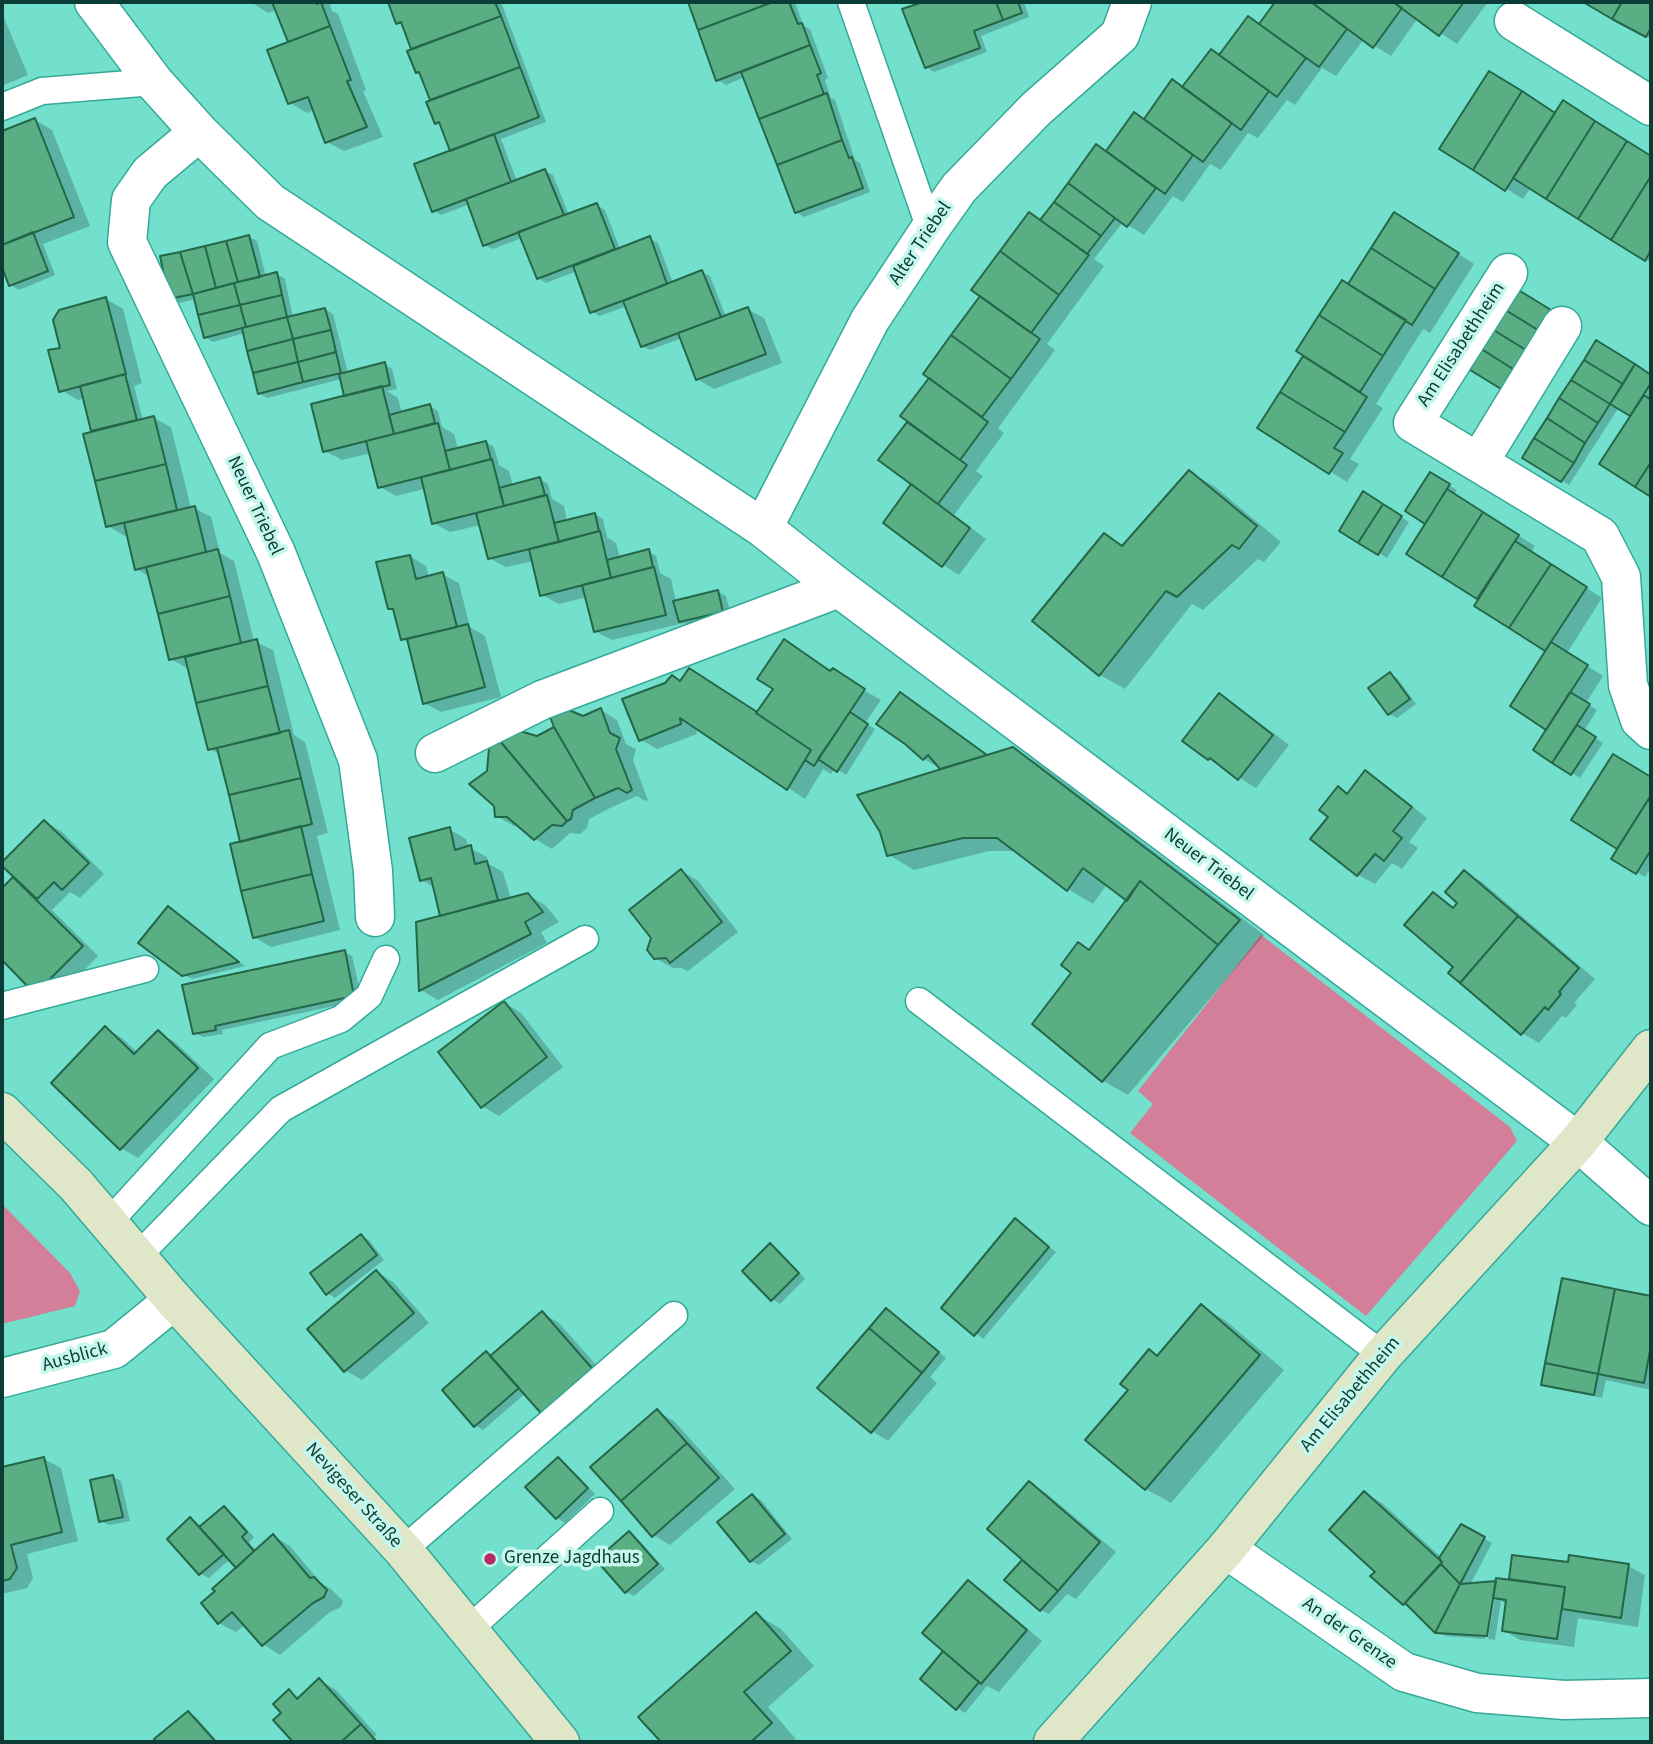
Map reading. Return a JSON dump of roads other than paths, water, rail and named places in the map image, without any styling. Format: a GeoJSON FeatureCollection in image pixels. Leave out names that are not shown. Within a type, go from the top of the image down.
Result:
{"type":"FeatureCollection","features":[{"type":"Feature","properties":{"kind":"street","name":"Neuer Triebel"},"geometry":{"type":"LineString","coordinates":[[94,2],[154,82],[271,202],[763,528],[839,588],[1578,1142],[1651,1206]]}},
{"type":"Feature","properties":{"kind":"street","name":"Alter Triebel"},"geometry":{"type":"LineString","coordinates":[[763,528],[870,320],[930,229],[959,188],[988,158],[1036,109],[1120,35],[1132,2]]}},
{"type":"Feature","properties":{"kind":"street"},"geometry":{"type":"LineString","coordinates":[[1514,21],[1651,106]]}},
{"type":"Feature","properties":{"kind":"street","name":"Neuer Triebel"},"geometry":{"type":"LineString","coordinates":[[200,132],[150,173],[131,200],[127,242],[276,553],[358,760],[373,871],[375,917]]}},
{"type":"Feature","properties":{"kind":"street","name":"Am Elisabethheim"},"geometry":{"type":"LineString","coordinates":[[1508,273],[1413,422],[1600,536],[1622,577],[1629,685],[1640,720],[1651,730]]}},
{"type":"Feature","properties":{"kind":"street"},"geometry":{"type":"LineString","coordinates":[[1479,462],[1562,326]]}},
{"type":"Feature","properties":{"kind":"street"},"geometry":{"type":"LineString","coordinates":[[435,753],[542,699],[839,588]]}},
{"type":"Feature","properties":{"kind":"street","name":"Am Elisabethheim"},"geometry":{"type":"LineString","coordinates":[[1053,1742],[1226,1549],[1383,1355],[1578,1142],[1651,1049]]}},
{"type":"Feature","properties":{"kind":"street","name":"Nevigeser Straße"},"geometry":{"type":"LineString","coordinates":[[2,1112],[76,1185],[174,1300],[403,1550],[560,1742]]}},
{"type":"Feature","properties":{"kind":"street","name":"Ausblick"},"geometry":{"type":"LineString","coordinates":[[2,1378],[114,1349],[174,1300]]}},
{"type":"Feature","properties":{"kind":"street","name":"An der Grenze"},"geometry":{"type":"LineString","coordinates":[[1226,1549],[1404,1672],[1477,1693],[1564,1700],[1651,1698]]}},
{"type":"Feature","properties":{"kind":"lane"},"geometry":{"type":"LineString","coordinates":[[851,2],[930,229]]}},
{"type":"Feature","properties":{"kind":"lane"},"geometry":{"type":"LineString","coordinates":[[2,107],[42,92],[154,82]]}},
{"type":"Feature","properties":{"kind":"lane"},"geometry":{"type":"LineString","coordinates":[[136,1257],[281,1109],[585,939]]}},
{"type":"Feature","properties":{"kind":"lane"},"geometry":{"type":"LineString","coordinates":[[109,1222],[270,1046],[341,1019],[369,996],[386,959]]}},
{"type":"Feature","properties":{"kind":"lane"},"geometry":{"type":"LineString","coordinates":[[2,1006],[145,969]]}},
{"type":"Feature","properties":{"kind":"lane"},"geometry":{"type":"LineString","coordinates":[[919,1001],[1383,1355]]}},
{"type":"Feature","properties":{"kind":"lane"},"geometry":{"type":"LineString","coordinates":[[403,1550],[674,1315]]}},
{"type":"Feature","properties":{"kind":"lane"},"geometry":{"type":"LineString","coordinates":[[470,1629],[600,1511]]}},
{"type":"Feature","properties":{"kind":"place","name":"Grenze Jagdhaus"},"geometry":{"type":"Point","coordinates":[490,1559]}}]}
